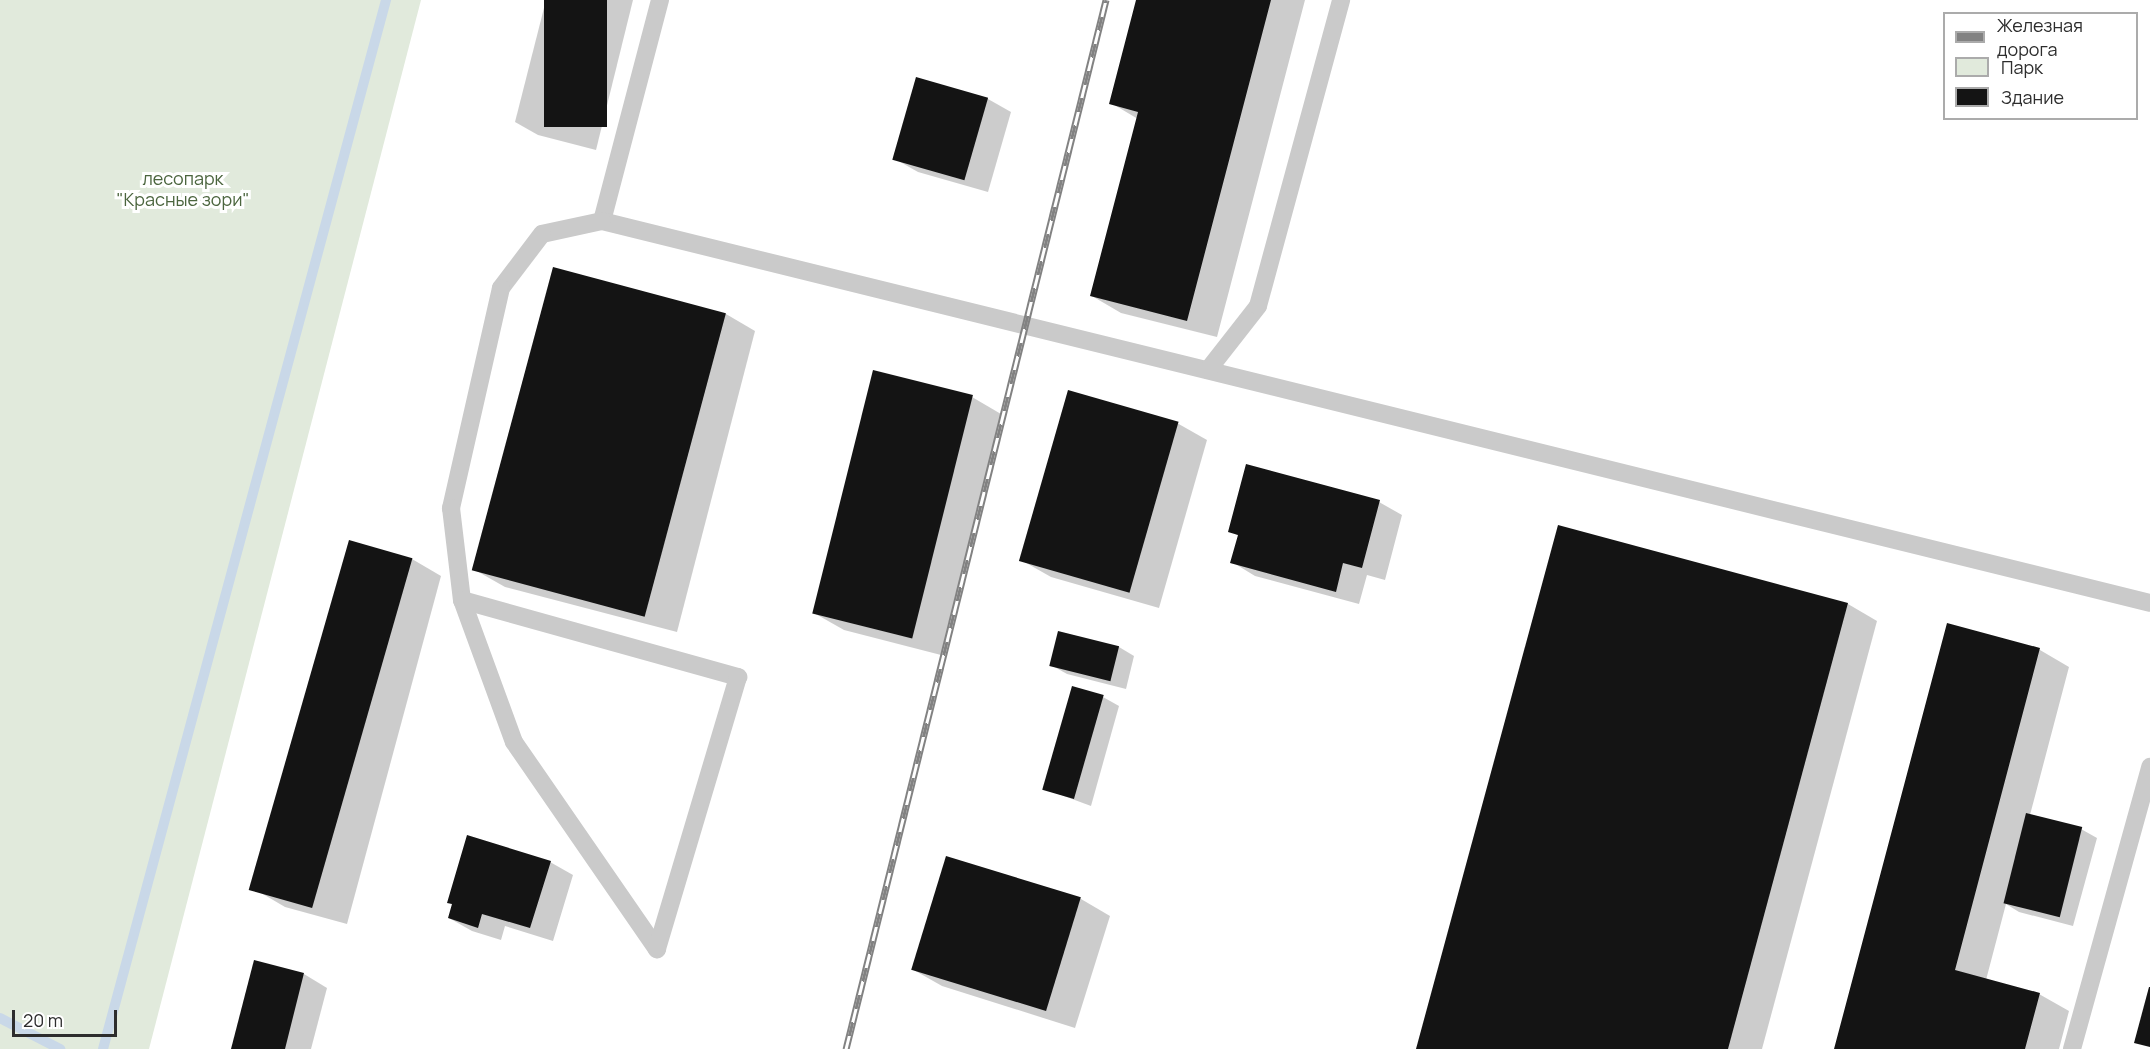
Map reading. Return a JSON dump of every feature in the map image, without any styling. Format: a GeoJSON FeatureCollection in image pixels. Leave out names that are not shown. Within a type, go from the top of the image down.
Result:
{"type":"FeatureCollection","features":[{"type":"Feature","properties":{"kind":"lane"},"geometry":{"type":"LineString","coordinates":[[602,221],[660,0]]}},
{"type":"Feature","properties":{"kind":"lane"},"geometry":{"type":"LineString","coordinates":[[1208,370],[1258,306],[1341,0]]}},
{"type":"Feature","properties":{"kind":"lane"},"geometry":{"type":"LineString","coordinates":[[462,600],[738,677],[657,949],[514,742],[462,600],[451,508],[501,288],[542,234],[602,221],[2150,603]]}},
{"type":"Feature","properties":{"kind":"lane"},"geometry":{"type":"LineString","coordinates":[[2072,1049],[2150,767]]}},
{"type":"Feature","properties":{"kind":"green space","name":"лесопарк \"Красные зори\""},"geometry":{"type":"Polygon","coordinates":[[[0,0],[421,0],[149,1049],[0,1049],[0,0]]]}},
{"type":"Feature","properties":{"kind":"building"},"geometry":{"type":"Polygon","coordinates":[[[544,0],[607,0],[607,127],[544,127],[544,0]]]}},
{"type":"Feature","properties":{"kind":"building"},"geometry":{"type":"Polygon","coordinates":[[[1136,0],[1271,0],[1187,321],[1090,296],[1138,112],[1109,104],[1136,0]]]}},
{"type":"Feature","properties":{"kind":"building"},"geometry":{"type":"Polygon","coordinates":[[[916,77],[988,98],[964,180],[892,160],[916,77]]]}},
{"type":"Feature","properties":{"kind":"building"},"geometry":{"type":"Polygon","coordinates":[[[553,267],[726,313],[645,617],[472,570],[553,267]]]}},
{"type":"Feature","properties":{"kind":"building"},"geometry":{"type":"Polygon","coordinates":[[[873,370],[973,395],[912,638],[812,614],[873,370]]]}},
{"type":"Feature","properties":{"kind":"building"},"geometry":{"type":"Polygon","coordinates":[[[1068,390],[1179,422],[1129,593],[1019,561],[1068,390]]]}},
{"type":"Feature","properties":{"kind":"building"},"geometry":{"type":"Polygon","coordinates":[[[1246,464],[1380,500],[1362,568],[1343,563],[1336,592],[1230,563],[1238,535],[1228,532],[1246,464]]]}},
{"type":"Feature","properties":{"kind":"building"},"geometry":{"type":"Polygon","coordinates":[[[1558,525],[1848,603],[1728,1049],[1416,1049],[1558,525]]]}},
{"type":"Feature","properties":{"kind":"building"},"geometry":{"type":"Polygon","coordinates":[[[349,540],[412,558],[312,908],[249,890],[349,540]]]}},
{"type":"Feature","properties":{"kind":"building"},"geometry":{"type":"Polygon","coordinates":[[[1947,623],[2040,648],[1955,970],[2040,993],[2025,1049],[1834,1049],[1947,623]]]}},
{"type":"Feature","properties":{"kind":"building"},"geometry":{"type":"Polygon","coordinates":[[[1058,631],[1119,646],[1110,681],[1049,666],[1058,631]]]}},
{"type":"Feature","properties":{"kind":"building"},"geometry":{"type":"Polygon","coordinates":[[[1072,686],[1104,695],[1074,799],[1042,790],[1072,686]]]}},
{"type":"Feature","properties":{"kind":"building"},"geometry":{"type":"Polygon","coordinates":[[[2026,813],[2082,827],[2060,917],[2004,903],[2026,813]]]}},
{"type":"Feature","properties":{"kind":"building"},"geometry":{"type":"Polygon","coordinates":[[[467,835],[551,861],[530,928],[482,914],[478,928],[448,918],[452,904],[447,903],[467,835]]]}},
{"type":"Feature","properties":{"kind":"building"},"geometry":{"type":"Polygon","coordinates":[[[946,856],[1081,897],[1046,1011],[911,970],[946,856]]]}},
{"type":"Feature","properties":{"kind":"building"},"geometry":{"type":"Polygon","coordinates":[[[254,960],[304,973],[285,1049],[231,1049],[254,960]]]}},
{"type":"Feature","properties":{"kind":"building"},"geometry":{"type":"Polygon","coordinates":[[[2150,987],[2150,1047],[2134,1043],[2150,987]]]}},
{"type":"Feature","properties":{"kind":"waterway"},"geometry":{"type":"LineString","coordinates":[[103,1049],[386,0]]}},
{"type":"Feature","properties":{"kind":"waterway"},"geometry":{"type":"LineString","coordinates":[[0,1018],[60,1049]]}},
{"type":"Feature","properties":{"kind":"railway"},"geometry":{"type":"LineString","coordinates":[[846,1049],[1106,0]]}}]}
